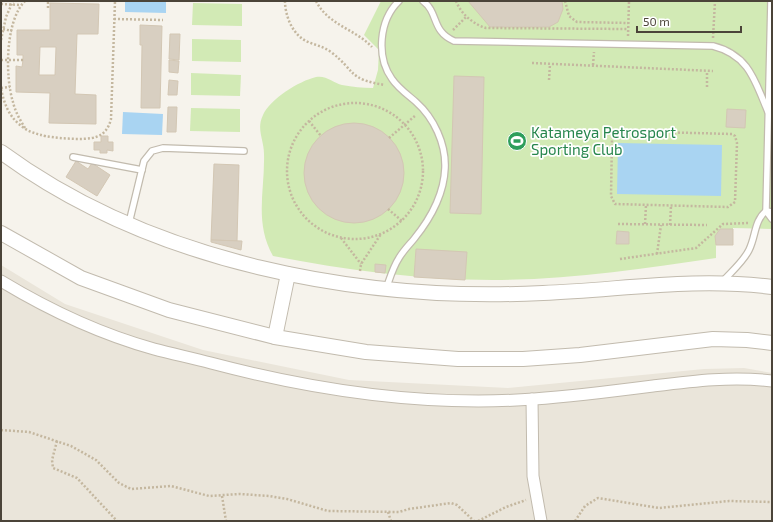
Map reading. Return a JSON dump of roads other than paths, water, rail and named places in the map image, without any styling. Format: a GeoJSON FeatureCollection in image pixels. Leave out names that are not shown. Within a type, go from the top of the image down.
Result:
{"type":"FeatureCollection","features":[{"type":"Feature","properties":{"kind":"street"},"geometry":{"type":"LineString","coordinates":[[1,152],[52,186],[128,225],[203,252],[288,274],[327,282],[439,294],[491,295],[551,293],[641,285],[721,283],[772,287]]}},
{"type":"Feature","properties":{"kind":"street"},"geometry":{"type":"LineString","coordinates":[[1,233],[68,271],[116,292],[184,314],[275,337],[366,352],[458,359],[523,359],[580,355],[713,339],[747,340],[772,343]]}},
{"type":"Feature","properties":{"kind":"street"},"geometry":{"type":"LineString","coordinates":[[275,337],[288,274]]}},
{"type":"Feature","properties":{"kind":"street"},"geometry":{"type":"LineString","coordinates":[[1,281],[64,315],[108,333],[152,348],[291,383],[339,391],[426,399],[481,401],[576,396],[721,378],[747,378],[772,381]]}},
{"type":"Feature","properties":{"kind":"street"},"geometry":{"type":"LineString","coordinates":[[532,399],[533,476],[541,521]]}},
{"type":"Feature","properties":{"kind":"lane"},"geometry":{"type":"LineString","coordinates":[[386,289],[395,265],[439,200],[444,184],[445,166],[443,149],[438,132],[423,110],[399,87],[387,70],[383,59],[382,32],[390,12],[399,1]]}},
{"type":"Feature","properties":{"kind":"lane"},"geometry":{"type":"LineString","coordinates":[[423,1],[429,8],[443,35],[454,41],[713,46],[725,49],[744,63],[751,73],[768,112]]}},
{"type":"Feature","properties":{"kind":"lane"},"geometry":{"type":"LineString","coordinates":[[771,1],[768,112],[769,211],[772,219]]}},
{"type":"Feature","properties":{"kind":"lane"},"geometry":{"type":"LineString","coordinates":[[128,225],[147,155],[157,148],[244,151]]}},
{"type":"Feature","properties":{"kind":"lane"},"geometry":{"type":"LineString","coordinates":[[73,157],[142,170]]}},
{"type":"Feature","properties":{"kind":"lane"},"geometry":{"type":"LineString","coordinates":[[721,283],[738,266],[750,250],[760,215],[769,211]]}},
{"type":"Feature","properties":{"kind":"water"},"geometry":{"type":"Polygon","coordinates":[[[125,1],[166,1],[166,13],[125,12],[125,1]]]}},
{"type":"Feature","properties":{"kind":"water"},"geometry":{"type":"Polygon","coordinates":[[[123,112],[163,114],[162,135],[122,134],[123,112]]]}},
{"type":"Feature","properties":{"kind":"water"},"geometry":{"type":"Polygon","coordinates":[[[618,143],[722,145],[721,196],[617,194],[618,143]]]}},
{"type":"Feature","properties":{"kind":"place","name":"Katameya Petrosport Sporting Club"},"geometry":{"type":"Point","coordinates":[517,141]}}]}
